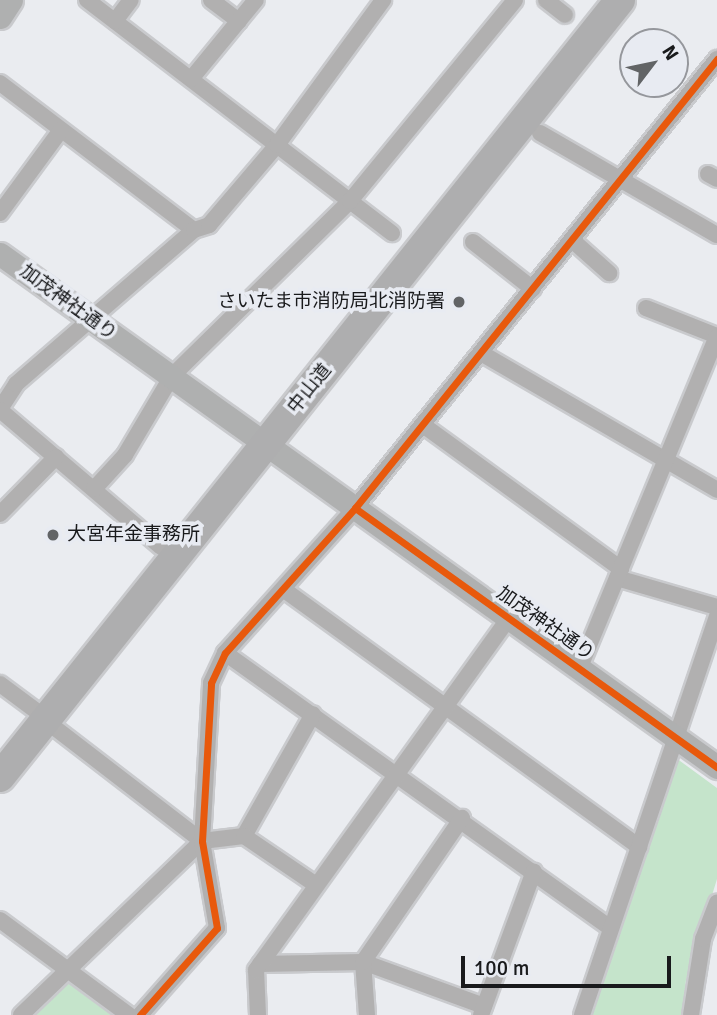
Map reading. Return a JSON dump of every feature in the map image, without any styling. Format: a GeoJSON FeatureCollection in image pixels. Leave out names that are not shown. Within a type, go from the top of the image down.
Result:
{"type":"FeatureCollection","features":[{"type":"Feature","properties":{"kind":"highway","name":"中山道"},"geometry":{"type":"LineString","coordinates":[[0,753],[40,715],[601,0]]}},
{"type":"Feature","properties":{"kind":"highway","name":"中山道"},"geometry":{"type":"LineString","coordinates":[[0,777],[40,715],[162,547],[259,439],[620,0]]}},
{"type":"Feature","properties":{"kind":"street"},"geometry":{"type":"LineString","coordinates":[[0,17],[11,0]]}},
{"type":"Feature","properties":{"kind":"street"},"geometry":{"type":"LineString","coordinates":[[87,0],[393,233]]}},
{"type":"Feature","properties":{"kind":"street"},"geometry":{"type":"LineString","coordinates":[[115,21],[131,0]]}},
{"type":"Feature","properties":{"kind":"street"},"geometry":{"type":"LineString","coordinates":[[211,0],[239,20]]}},
{"type":"Feature","properties":{"kind":"street"},"geometry":{"type":"LineString","coordinates":[[191,79],[256,0]]}},
{"type":"Feature","properties":{"kind":"street"},"geometry":{"type":"LineString","coordinates":[[162,547],[0,410],[16,384],[194,230],[209,225],[277,145],[383,0]]}},
{"type":"Feature","properties":{"kind":"street"},"geometry":{"type":"LineString","coordinates":[[94,489],[125,455],[172,376],[350,201],[515,0]]}},
{"type":"Feature","properties":{"kind":"street"},"geometry":{"type":"LineString","coordinates":[[546,0],[565,15]]}},
{"type":"Feature","properties":{"kind":"street"},"geometry":{"type":"LineString","coordinates":[[140,1015],[217,928],[202,841],[211,683],[225,653],[355,508],[717,59]]}},
{"type":"Feature","properties":{"kind":"street"},"geometry":{"type":"LineString","coordinates":[[0,83],[194,230]]}},
{"type":"Feature","properties":{"kind":"street"},"geometry":{"type":"LineString","coordinates":[[0,213],[61,130]]}},
{"type":"Feature","properties":{"kind":"street"},"geometry":{"type":"LineString","coordinates":[[540,133],[619,183],[717,235]]}},
{"type":"Feature","properties":{"kind":"street"},"geometry":{"type":"LineString","coordinates":[[572,240],[609,273]]}},
{"type":"Feature","properties":{"kind":"street"},"geometry":{"type":"LineString","coordinates":[[474,242],[533,289]]}},
{"type":"Feature","properties":{"kind":"street","name":"加茂神社通り"},"geometry":{"type":"LineString","coordinates":[[0,254],[717,767]]}},
{"type":"Feature","properties":{"kind":"street"},"geometry":{"type":"LineString","coordinates":[[580,667],[668,461],[717,337],[646,308]]}},
{"type":"Feature","properties":{"kind":"street"},"geometry":{"type":"LineString","coordinates":[[481,353],[717,489]]}},
{"type":"Feature","properties":{"kind":"street"},"geometry":{"type":"LineString","coordinates":[[423,425],[619,574],[717,607]]}},
{"type":"Feature","properties":{"kind":"street"},"geometry":{"type":"LineString","coordinates":[[0,514],[56,457]]}},
{"type":"Feature","properties":{"kind":"street"},"geometry":{"type":"LineString","coordinates":[[283,589],[640,847]]}},
{"type":"Feature","properties":{"kind":"street"},"geometry":{"type":"LineString","coordinates":[[582,1015],[610,928],[678,739],[717,616]]}},
{"type":"Feature","properties":{"kind":"street"},"geometry":{"type":"LineString","coordinates":[[258,1015],[260,964],[509,618]]}},
{"type":"Feature","properties":{"kind":"street"},"geometry":{"type":"LineString","coordinates":[[225,653],[462,817],[610,928]]}},
{"type":"Feature","properties":{"kind":"street"},"geometry":{"type":"LineString","coordinates":[[0,684],[202,841]]}},
{"type":"Feature","properties":{"kind":"street"},"geometry":{"type":"LineString","coordinates":[[244,836],[313,714]]}},
{"type":"Feature","properties":{"kind":"street"},"geometry":{"type":"LineString","coordinates":[[367,1015],[363,962],[462,817]]}},
{"type":"Feature","properties":{"kind":"street"},"geometry":{"type":"LineString","coordinates":[[21,1015],[202,841],[244,836],[316,885]]}},
{"type":"Feature","properties":{"kind":"street"},"geometry":{"type":"LineString","coordinates":[[260,964],[363,962],[482,1011],[534,871]]}},
{"type":"Feature","properties":{"kind":"street"},"geometry":{"type":"LineString","coordinates":[[691,1015],[701,952],[717,903]]}},
{"type":"Feature","properties":{"kind":"street"},"geometry":{"type":"LineString","coordinates":[[0,920],[129,1015]]}},
{"type":"Feature","properties":{"kind":"green space"},"geometry":{"type":"Polygon","coordinates":[[[676,758],[717,788],[717,879],[686,980],[682,1015],[591,1015],[676,758]]]}},
{"type":"Feature","properties":{"kind":"green space"},"geometry":{"type":"Polygon","coordinates":[[[66,980],[73,980],[121,1015],[29,1015],[66,980]]]}},
{"type":"Feature","properties":{"kind":"cycle path"},"geometry":{"type":"LineString","coordinates":[[140,1015],[217,928],[202,841],[211,683],[225,653],[355,508],[717,59]]}},
{"type":"Feature","properties":{"kind":"cycle path"},"geometry":{"type":"LineString","coordinates":[[355,508],[717,767]]}},
{"type":"Feature","properties":{"kind":"place","name":"さいたま市消防局北消防署"},"geometry":{"type":"Point","coordinates":[459,302]}},
{"type":"Feature","properties":{"kind":"place","name":"大宮年金事務所"},"geometry":{"type":"Point","coordinates":[53,535]}}]}
